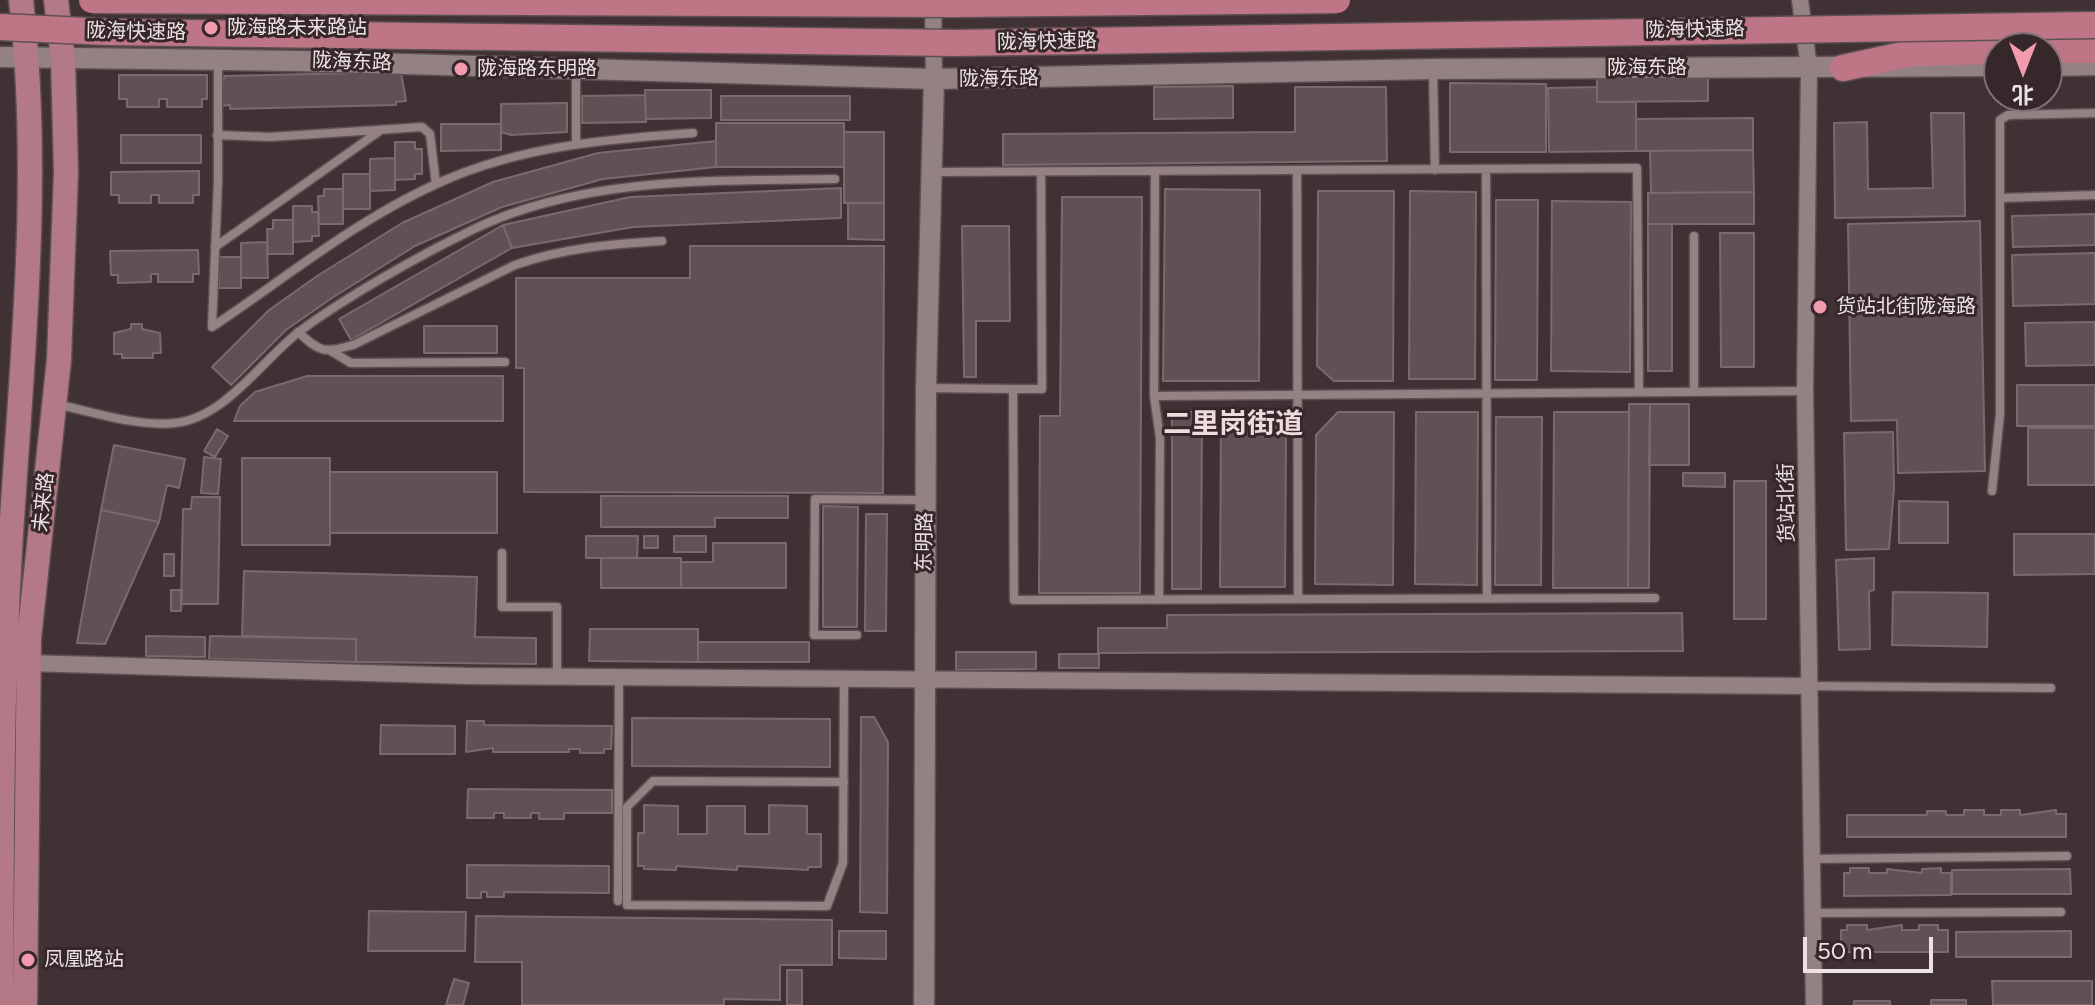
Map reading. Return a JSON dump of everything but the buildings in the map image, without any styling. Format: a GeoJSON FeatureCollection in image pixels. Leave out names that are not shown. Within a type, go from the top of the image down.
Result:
{"type":"FeatureCollection","features":[{"type":"Feature","properties":{"kind":"highway","name":"陇海快速路"},"geometry":{"type":"LineString","coordinates":[[92,0],[1065,4],[1337,0]]}},
{"type":"Feature","properties":{"kind":"highway","name":"陇海快速路"},"geometry":{"type":"LineString","coordinates":[[0,27],[108,32],[970,43],[2095,25]]}},
{"type":"Feature","properties":{"kind":"highway"},"geometry":{"type":"LineString","coordinates":[[2063,50],[2095,50]]}},
{"type":"Feature","properties":{"kind":"highway"},"geometry":{"type":"LineString","coordinates":[[1843,68],[1912,53],[1983,51]]}},
{"type":"Feature","properties":{"kind":"main road","name":"未来路"},"geometry":{"type":"LineString","coordinates":[[1,1005],[2,710],[31,172],[28,59],[21,0]]}},
{"type":"Feature","properties":{"kind":"main road","name":"未来路"},"geometry":{"type":"LineString","coordinates":[[25,1005],[28,663],[54,404],[66,172],[63,59],[56,0]]}},
{"type":"Feature","properties":{"kind":"street"},"geometry":{"type":"LineString","coordinates":[[933,0],[934,79]]}},
{"type":"Feature","properties":{"kind":"street","name":"货站北街"},"geometry":{"type":"LineString","coordinates":[[1800,0],[1809,68],[1805,391],[1814,1005]]}},
{"type":"Feature","properties":{"kind":"street","name":"陇海东路"},"geometry":{"type":"LineString","coordinates":[[0,57],[934,79],[1432,69],[1983,66]]}},
{"type":"Feature","properties":{"kind":"street"},"geometry":{"type":"LineString","coordinates":[[2063,66],[2095,65]]}},
{"type":"Feature","properties":{"kind":"street","name":"东明路"},"geometry":{"type":"LineString","coordinates":[[924,1005],[926,388],[934,79]]}},
{"type":"Feature","properties":{"kind":"street"},"geometry":{"type":"LineString","coordinates":[[28,663],[619,678],[1809,686]]}},
{"type":"Feature","properties":{"kind":"lane"},"geometry":{"type":"LineString","coordinates":[[218,60],[212,327],[325,250],[436,184],[498,163],[576,144],[693,133]]}},
{"type":"Feature","properties":{"kind":"lane"},"geometry":{"type":"LineString","coordinates":[[576,69],[576,144]]}},
{"type":"Feature","properties":{"kind":"lane"},"geometry":{"type":"LineString","coordinates":[[1432,69],[1435,170]]}},
{"type":"Feature","properties":{"kind":"lane"},"geometry":{"type":"LineString","coordinates":[[1992,491],[2000,414],[1999,125],[2003,117],[2095,113]]}},
{"type":"Feature","properties":{"kind":"lane"},"geometry":{"type":"LineString","coordinates":[[217,135],[270,137],[422,127],[430,134],[436,184]]}},
{"type":"Feature","properties":{"kind":"lane"},"geometry":{"type":"LineString","coordinates":[[215,247],[382,129]]}},
{"type":"Feature","properties":{"kind":"lane"},"geometry":{"type":"LineString","coordinates":[[930,172],[1637,168],[1639,392]]}},
{"type":"Feature","properties":{"kind":"lane"},"geometry":{"type":"LineString","coordinates":[[1486,169],[1487,599]]}},
{"type":"Feature","properties":{"kind":"lane"},"geometry":{"type":"LineString","coordinates":[[1297,171],[1298,599]]}},
{"type":"Feature","properties":{"kind":"lane"},"geometry":{"type":"LineString","coordinates":[[1155,172],[1154,396],[1160,438],[1159,600]]}},
{"type":"Feature","properties":{"kind":"lane"},"geometry":{"type":"LineString","coordinates":[[926,388],[1042,389],[1041,173]]}},
{"type":"Feature","properties":{"kind":"lane"},"geometry":{"type":"LineString","coordinates":[[54,404],[149,422],[176,423],[196,418],[221,402],[298,332],[473,229],[542,205],[597,192],[696,181],[835,179]]}},
{"type":"Feature","properties":{"kind":"lane"},"geometry":{"type":"LineString","coordinates":[[2001,198],[2095,195]]}},
{"type":"Feature","properties":{"kind":"lane"},"geometry":{"type":"LineString","coordinates":[[1694,236],[1694,392]]}},
{"type":"Feature","properties":{"kind":"lane"},"geometry":{"type":"LineString","coordinates":[[298,332],[317,350],[331,351],[353,345],[515,265],[540,256],[589,246],[662,241]]}},
{"type":"Feature","properties":{"kind":"lane"},"geometry":{"type":"LineString","coordinates":[[331,351],[351,363],[505,362]]}},
{"type":"Feature","properties":{"kind":"lane"},"geometry":{"type":"LineString","coordinates":[[1013,389],[1014,600],[1655,598]]}},
{"type":"Feature","properties":{"kind":"lane"},"geometry":{"type":"LineString","coordinates":[[1154,396],[1805,391]]}},
{"type":"Feature","properties":{"kind":"lane"},"geometry":{"type":"LineString","coordinates":[[857,635],[814,635],[815,499],[925,500]]}},
{"type":"Feature","properties":{"kind":"lane"},"geometry":{"type":"LineString","coordinates":[[502,553],[502,607],[557,607],[557,677]]}},
{"type":"Feature","properties":{"kind":"lane"},"geometry":{"type":"LineString","coordinates":[[618,901],[619,678]]}},
{"type":"Feature","properties":{"kind":"lane"},"geometry":{"type":"LineString","coordinates":[[844,680],[844,782],[843,863],[827,906],[627,905],[627,807],[653,781],[844,782]]}},
{"type":"Feature","properties":{"kind":"lane"},"geometry":{"type":"LineString","coordinates":[[1809,686],[2051,688]]}},
{"type":"Feature","properties":{"kind":"lane"},"geometry":{"type":"LineString","coordinates":[[1811,859],[2067,856]]}},
{"type":"Feature","properties":{"kind":"lane"},"geometry":{"type":"LineString","coordinates":[[1813,913],[2061,912]]}},
{"type":"Feature","properties":{"kind":"place","name":"陇海路未来路站"},"geometry":{"type":"Point","coordinates":[211,28]}},
{"type":"Feature","properties":{"kind":"place","name":"陇海路东明路"},"geometry":{"type":"Point","coordinates":[461,69]}},
{"type":"Feature","properties":{"kind":"place","name":"货站北街陇海路"},"geometry":{"type":"Point","coordinates":[1820,307]}},
{"type":"Feature","properties":{"kind":"place","name":"凤凰路站"},"geometry":{"type":"Point","coordinates":[28,960]}},
{"type":"Feature","properties":{"kind":"district","name":"二里岗街道"},"geometry":{"type":"Point","coordinates":[1233,425]}}]}
